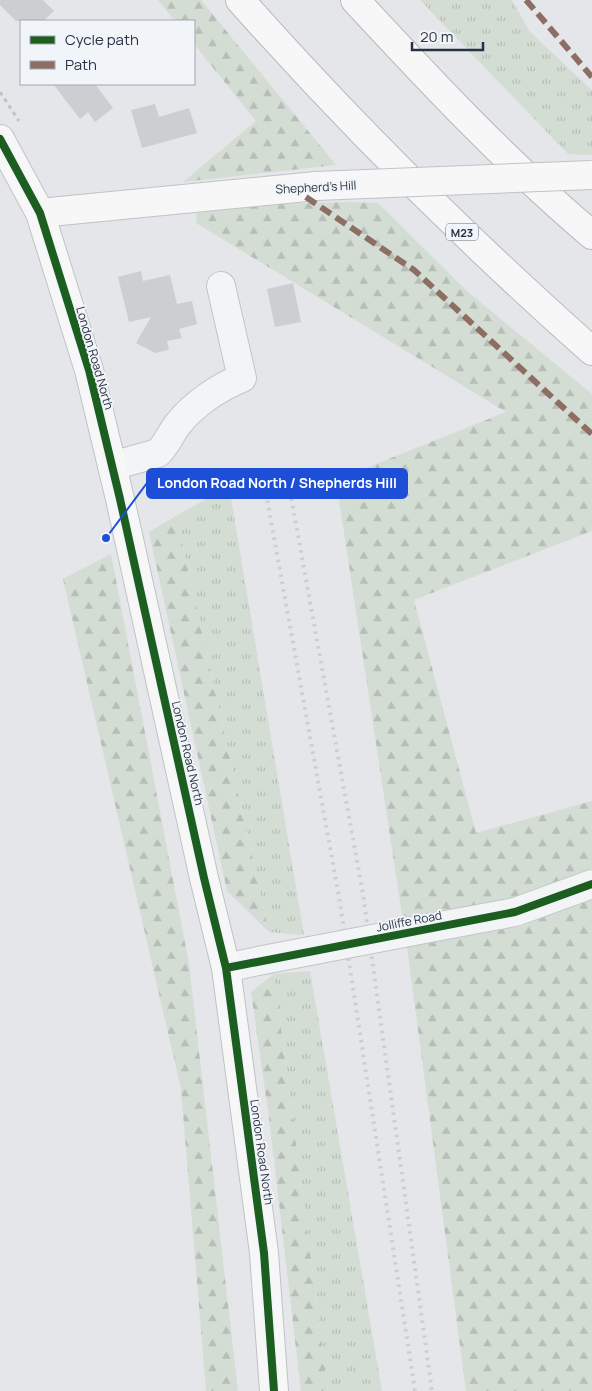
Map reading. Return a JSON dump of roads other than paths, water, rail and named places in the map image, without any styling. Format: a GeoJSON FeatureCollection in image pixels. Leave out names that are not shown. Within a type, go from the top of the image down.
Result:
{"type":"FeatureCollection","features":[{"type":"Feature","properties":{"kind":"main road","name":"M23"},"geometry":{"type":"LineString","coordinates":[[240,0],[338,108],[409,180],[480,249],[592,351]]}},
{"type":"Feature","properties":{"kind":"main road"},"geometry":{"type":"LineString","coordinates":[[355,0],[473,125],[539,190],[592,235]]}},
{"type":"Feature","properties":{"kind":"main road","name":"London Road North"},"geometry":{"type":"LineString","coordinates":[[0,139],[40,213],[89,370],[226,968],[264,1253],[274,1391]]}},
{"type":"Feature","properties":{"kind":"main road","name":"Shepherd's Hill"},"geometry":{"type":"LineString","coordinates":[[40,213],[316,186],[592,175]]}},
{"type":"Feature","properties":{"kind":"street"},"geometry":{"type":"LineString","coordinates":[[112,466],[158,453],[178,424],[195,407],[230,382],[242,378],[221,286]]}},
{"type":"Feature","properties":{"kind":"street","name":"Jolliffe Road"},"geometry":{"type":"LineString","coordinates":[[226,968],[515,912],[592,884]]}},
{"type":"Feature","properties":{"kind":"railway"},"geometry":{"type":"LineString","coordinates":[[286,469],[363,894],[432,1391]]}},
{"type":"Feature","properties":{"kind":"railway"},"geometry":{"type":"LineString","coordinates":[[262,471],[339,897],[415,1391]]}},
{"type":"Feature","properties":{"kind":"place","name":"London Road North / Shepherds Hill"},"geometry":{"type":"Point","coordinates":[106,538]}}]}
